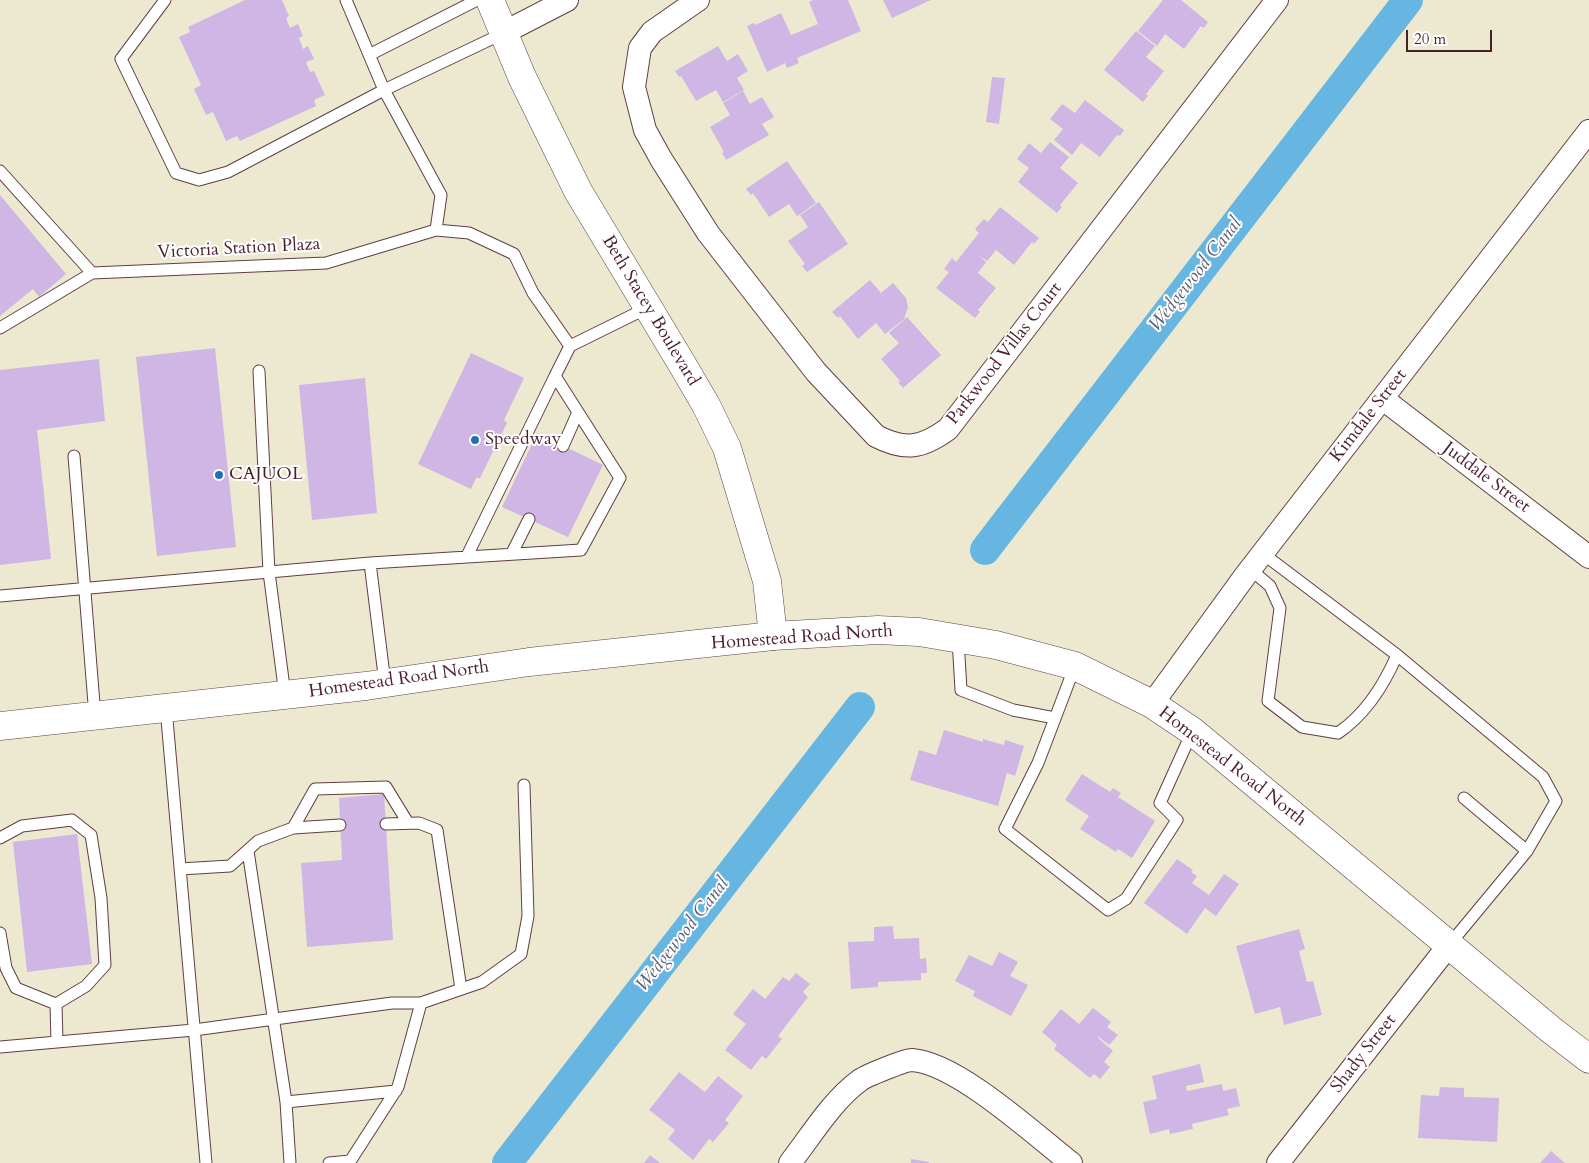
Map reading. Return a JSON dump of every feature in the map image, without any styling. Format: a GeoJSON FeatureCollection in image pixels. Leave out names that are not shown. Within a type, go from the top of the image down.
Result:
{"type":"FeatureCollection","features":[{"type":"Feature","properties":{"kind":"main road","name":"Beth Stacey Boulevard"},"geometry":{"type":"LineString","coordinates":[[490,0],[505,32],[522,77],[578,191],[706,405],[727,448],[767,581],[773,636]]}},
{"type":"Feature","properties":{"kind":"main road","name":"Homestead Road North"},"geometry":{"type":"LineString","coordinates":[[0,726],[385,683],[529,662],[773,636],[878,630],[920,632],[996,645],[1076,666],[1152,704],[1192,731],[1589,1059]]}},
{"type":"Feature","properties":{"kind":"street"},"geometry":{"type":"LineString","coordinates":[[505,32],[567,0]]}},
{"type":"Feature","properties":{"kind":"street","name":"Parkwood Villas Court"},"geometry":{"type":"LineString","coordinates":[[698,0],[658,26],[640,48],[634,87],[645,130],[708,233],[816,372],[876,436],[911,446],[928,443],[948,429],[1277,0]]}},
{"type":"Feature","properties":{"kind":"street","name":"Kimdale Street"},"geometry":{"type":"LineString","coordinates":[[1152,704],[1256,561],[1589,131]]}},
{"type":"Feature","properties":{"kind":"street","name":"Juddale Street"},"geometry":{"type":"LineString","coordinates":[[1382,399],[1589,557]]}},
{"type":"Feature","properties":{"kind":"street","name":"Shady Street"},"geometry":{"type":"LineString","coordinates":[[1278,1163],[1449,945]]}},
{"type":"Feature","properties":{"kind":"street"},"geometry":{"type":"LineString","coordinates":[[790,1163],[831,1109],[859,1080],[910,1060],[948,1070],[1071,1163]]}},
{"type":"Feature","properties":{"kind":"lane"},"geometry":{"type":"LineString","coordinates":[[165,0],[121,59],[176,173],[199,180],[228,172],[384,90],[505,32]]}},
{"type":"Feature","properties":{"kind":"lane"},"geometry":{"type":"LineString","coordinates":[[346,0],[384,90],[441,195],[436,230]]}},
{"type":"Feature","properties":{"kind":"lane"},"geometry":{"type":"LineString","coordinates":[[369,55],[477,0]]}},
{"type":"Feature","properties":{"kind":"lane"},"geometry":{"type":"LineString","coordinates":[[0,171],[92,273]]}},
{"type":"Feature","properties":{"kind":"lane","name":"Victoria Station Plaza"},"geometry":{"type":"LineString","coordinates":[[0,328],[92,273],[326,263],[436,230],[470,234],[514,254],[533,293],[570,346]]}},
{"type":"Feature","properties":{"kind":"lane"},"geometry":{"type":"LineString","coordinates":[[467,556],[570,346],[647,308]]}},
{"type":"Feature","properties":{"kind":"lane"},"geometry":{"type":"LineString","coordinates":[[260,371],[269,572],[285,695]]}},
{"type":"Feature","properties":{"kind":"lane"},"geometry":{"type":"LineString","coordinates":[[0,596],[370,563],[581,550],[620,478],[554,376]]}},
{"type":"Feature","properties":{"kind":"lane"},"geometry":{"type":"LineString","coordinates":[[563,446],[578,412]]}},
{"type":"Feature","properties":{"kind":"lane"},"geometry":{"type":"LineString","coordinates":[[74,456],[95,716]]}},
{"type":"Feature","properties":{"kind":"lane"},"geometry":{"type":"LineString","coordinates":[[512,553],[529,518]]}},
{"type":"Feature","properties":{"kind":"lane"},"geometry":{"type":"LineString","coordinates":[[1256,561],[1280,608],[1268,701],[1302,727],[1338,732],[1356,720],[1388,676],[1397,654]]}},
{"type":"Feature","properties":{"kind":"lane"},"geometry":{"type":"LineString","coordinates":[[1256,561],[1397,654],[1544,777],[1556,801],[1527,851],[1449,945]]}},
{"type":"Feature","properties":{"kind":"lane"},"geometry":{"type":"LineString","coordinates":[[370,563],[385,683]]}},
{"type":"Feature","properties":{"kind":"lane"},"geometry":{"type":"LineString","coordinates":[[958,639],[961,690],[1013,710],[1055,718]]}},
{"type":"Feature","properties":{"kind":"lane"},"geometry":{"type":"LineString","coordinates":[[1076,666],[1038,763],[1005,830],[1108,910],[1126,900],[1176,820],[1160,803],[1192,731]]}},
{"type":"Feature","properties":{"kind":"lane"},"geometry":{"type":"LineString","coordinates":[[166,708],[206,1163]]}},
{"type":"Feature","properties":{"kind":"lane"},"geometry":{"type":"LineString","coordinates":[[0,1047],[194,1030],[392,1003],[421,1004],[482,982],[521,954],[528,916],[524,785]]}},
{"type":"Feature","properties":{"kind":"lane"},"geometry":{"type":"LineString","coordinates":[[293,828],[315,789],[386,787],[408,823]]}},
{"type":"Feature","properties":{"kind":"lane"},"geometry":{"type":"LineString","coordinates":[[1464,798],[1527,851]]}},
{"type":"Feature","properties":{"kind":"lane"},"geometry":{"type":"LineString","coordinates":[[0,838],[22,826],[72,820],[91,835],[101,898],[105,966],[86,986],[56,1004]]}},
{"type":"Feature","properties":{"kind":"lane"},"geometry":{"type":"LineString","coordinates":[[386,824],[419,822],[437,830],[461,989]]}},
{"type":"Feature","properties":{"kind":"lane"},"geometry":{"type":"LineString","coordinates":[[180,868],[230,866],[258,841],[293,828],[340,825]]}},
{"type":"Feature","properties":{"kind":"lane"},"geometry":{"type":"LineString","coordinates":[[248,851],[286,1102],[290,1163]]}},
{"type":"Feature","properties":{"kind":"lane"},"geometry":{"type":"LineString","coordinates":[[0,933],[6,968],[16,988],[56,1004]]}},
{"type":"Feature","properties":{"kind":"lane"},"geometry":{"type":"LineString","coordinates":[[56,1004],[57,1042]]}},
{"type":"Feature","properties":{"kind":"lane"},"geometry":{"type":"LineString","coordinates":[[329,1163],[350,1162],[396,1090],[421,1004]]}},
{"type":"Feature","properties":{"kind":"lane"},"geometry":{"type":"LineString","coordinates":[[286,1102],[396,1090]]}},
{"type":"Feature","properties":{"kind":"building"},"geometry":{"type":"Polygon","coordinates":[[[245,0],[282,0],[289,16],[286,18],[290,28],[298,24],[303,36],[299,38],[303,49],[308,46],[314,59],[306,62],[310,72],[314,71],[325,95],[314,100],[316,106],[240,141],[237,136],[226,141],[213,112],[206,115],[194,89],[201,85],[179,37],[190,32],[188,27],[245,0]]]}},
{"type":"Feature","properties":{"kind":"building"},"geometry":{"type":"Polygon","coordinates":[[[813,0],[848,0],[861,31],[797,58],[799,63],[787,68],[785,63],[767,72],[747,26],[754,23],[755,25],[781,13],[791,35],[818,24],[809,2],[813,0]]]}},
{"type":"Feature","properties":{"kind":"building"},"geometry":{"type":"Polygon","coordinates":[[[883,0],[931,0],[892,18],[883,0]]]}},
{"type":"Feature","properties":{"kind":"building"},"geometry":{"type":"Polygon","coordinates":[[[1163,0],[1181,0],[1208,22],[1204,28],[1201,26],[1184,49],[1165,34],[1157,46],[1138,31],[1163,0]]]}},
{"type":"Feature","properties":{"kind":"building"},"geometry":{"type":"Polygon","coordinates":[[[1136,31],[1155,46],[1146,57],[1164,71],[1146,94],[1148,96],[1143,102],[1104,70],[1136,31]]]}},
{"type":"Feature","properties":{"kind":"building"},"geometry":{"type":"Polygon","coordinates":[[[718,46],[727,61],[738,54],[748,71],[737,78],[744,90],[723,102],[716,90],[696,101],[681,76],[679,77],[675,71],[718,46]]]}},
{"type":"Feature","properties":{"kind":"building"},"geometry":{"type":"Polygon","coordinates":[[[992,77],[1005,78],[999,124],[986,122],[992,77]]]}},
{"type":"Feature","properties":{"kind":"building"},"geometry":{"type":"Polygon","coordinates":[[[743,91],[750,104],[762,97],[774,117],[762,124],[769,135],[726,160],[722,153],[724,152],[710,127],[730,115],[723,103],[743,91]]]}},
{"type":"Feature","properties":{"kind":"building"},"geometry":{"type":"Polygon","coordinates":[[[1085,100],[1124,130],[1120,136],[1117,135],[1100,157],[1081,143],[1072,155],[1054,140],[1063,129],[1050,119],[1062,104],[1075,113],[1085,100]]]}},
{"type":"Feature","properties":{"kind":"building"},"geometry":{"type":"Polygon","coordinates":[[[1050,142],[1069,157],[1060,168],[1078,183],[1060,205],[1062,207],[1057,213],[1018,182],[1029,168],[1017,159],[1029,143],[1041,153],[1050,142]]]}},
{"type":"Feature","properties":{"kind":"building"},"geometry":{"type":"Polygon","coordinates":[[[787,161],[816,203],[797,216],[789,204],[769,217],[753,193],[751,195],[746,189],[787,161]]]}},
{"type":"Feature","properties":{"kind":"building"},"geometry":{"type":"Polygon","coordinates":[[[0,195],[66,274],[39,297],[33,289],[0,316],[0,195]]]}},
{"type":"Feature","properties":{"kind":"building"},"geometry":{"type":"Polygon","coordinates":[[[819,202],[848,244],[807,272],[802,266],[805,264],[788,241],[808,227],[800,215],[819,202]]]}},
{"type":"Feature","properties":{"kind":"building"},"geometry":{"type":"Polygon","coordinates":[[[1000,207],[1039,238],[1034,244],[1032,242],[1014,265],[996,250],[987,261],[978,255],[986,262],[978,273],[996,288],[978,310],[980,312],[975,318],[936,288],[949,272],[944,269],[952,258],[956,262],[979,233],[975,229],[984,219],[988,222],[1000,207]]]}},
{"type":"Feature","properties":{"kind":"building"},"geometry":{"type":"Polygon","coordinates":[[[870,280],[881,293],[893,283],[906,298],[908,307],[904,319],[885,334],[876,323],[858,339],[840,316],[838,318],[832,312],[870,280]]]}},
{"type":"Feature","properties":{"kind":"building"},"geometry":{"type":"Polygon","coordinates":[[[907,317],[941,355],[903,388],[898,382],[900,381],[881,359],[899,343],[889,333],[907,317]]]}},
{"type":"Feature","properties":{"kind":"building"},"geometry":{"type":"Polygon","coordinates":[[[215,348],[236,547],[157,556],[136,357],[215,348]]]}},
{"type":"Feature","properties":{"kind":"building"},"geometry":{"type":"Polygon","coordinates":[[[471,353],[524,378],[504,420],[507,423],[480,478],[476,478],[471,489],[418,464],[471,353]]]}},
{"type":"Feature","properties":{"kind":"building"},"geometry":{"type":"Polygon","coordinates":[[[99,359],[105,421],[37,430],[51,559],[0,565],[0,370],[99,359]]]}},
{"type":"Feature","properties":{"kind":"building"},"geometry":{"type":"Polygon","coordinates":[[[365,378],[377,513],[312,520],[299,385],[365,378]]]}},
{"type":"Feature","properties":{"kind":"building"},"geometry":{"type":"Polygon","coordinates":[[[537,433],[603,465],[568,537],[502,507],[537,433]]]}},
{"type":"Feature","properties":{"kind":"building"},"geometry":{"type":"Polygon","coordinates":[[[944,730],[983,742],[983,739],[1004,745],[1005,740],[1024,746],[1015,776],[1007,773],[998,806],[910,780],[919,750],[936,755],[944,730]]]}},
{"type":"Feature","properties":{"kind":"building"},"geometry":{"type":"Polygon","coordinates":[[[1082,774],[1110,792],[1113,788],[1121,793],[1118,797],[1155,821],[1132,858],[1118,849],[1116,852],[1080,829],[1089,816],[1065,800],[1082,774]]]}},
{"type":"Feature","properties":{"kind":"building"},"geometry":{"type":"Polygon","coordinates":[[[384,794],[393,940],[307,947],[301,863],[342,860],[339,798],[384,794]]]}},
{"type":"Feature","properties":{"kind":"building"},"geometry":{"type":"Polygon","coordinates":[[[77,834],[92,964],[27,972],[13,842],[77,834]]]}},
{"type":"Feature","properties":{"kind":"building"},"geometry":{"type":"Polygon","coordinates":[[[1177,859],[1193,870],[1191,872],[1197,876],[1192,883],[1209,895],[1224,874],[1239,884],[1216,916],[1205,908],[1187,934],[1144,903],[1177,859]]]}},
{"type":"Feature","properties":{"kind":"building"},"geometry":{"type":"Polygon","coordinates":[[[893,926],[894,939],[919,938],[920,959],[926,958],[927,973],[921,973],[921,980],[878,982],[878,987],[851,989],[848,942],[874,941],[874,927],[893,926]]]}},
{"type":"Feature","properties":{"kind":"building"},"geometry":{"type":"Polygon","coordinates":[[[1299,929],[1305,949],[1299,951],[1307,982],[1313,981],[1322,1015],[1284,1025],[1280,1007],[1255,1014],[1236,946],[1299,929]]]}},
{"type":"Feature","properties":{"kind":"building"},"geometry":{"type":"Polygon","coordinates":[[[999,952],[1018,962],[1010,976],[1028,985],[1011,1016],[973,996],[975,991],[955,981],[969,955],[992,966],[999,952]]]}},
{"type":"Feature","properties":{"kind":"building"},"geometry":{"type":"Polygon","coordinates":[[[796,973],[810,984],[803,992],[808,997],[778,1036],[782,1039],[766,1059],[762,1056],[751,1070],[725,1050],[746,1024],[733,1014],[753,989],[765,999],[783,977],[789,981],[796,973]]]}},
{"type":"Feature","properties":{"kind":"building"},"geometry":{"type":"Polygon","coordinates":[[[1093,1008],[1111,1022],[1107,1027],[1118,1035],[1109,1045],[1098,1038],[1113,1051],[1104,1062],[1110,1067],[1100,1079],[1094,1074],[1090,1078],[1054,1049],[1057,1045],[1042,1032],[1061,1009],[1079,1024],[1093,1008]]]}},
{"type":"Feature","properties":{"kind":"building"},"geometry":{"type":"Polygon","coordinates":[[[1200,1064],[1204,1082],[1186,1086],[1187,1091],[1222,1084],[1223,1091],[1236,1088],[1240,1106],[1227,1109],[1229,1115],[1192,1124],[1193,1129],[1170,1134],[1169,1129],[1150,1134],[1143,1102],[1157,1099],[1152,1076],[1200,1064]]]}},
{"type":"Feature","properties":{"kind":"building"},"geometry":{"type":"Polygon","coordinates":[[[679,1072],[705,1092],[718,1076],[743,1096],[725,1120],[729,1123],[713,1142],[709,1139],[693,1160],[668,1139],[675,1130],[649,1110],[679,1072]]]}},
{"type":"Feature","properties":{"kind":"building"},"geometry":{"type":"Polygon","coordinates":[[[1440,1087],[1464,1088],[1464,1097],[1499,1098],[1497,1142],[1418,1138],[1421,1095],[1439,1096],[1440,1087]]]}},
{"type":"Feature","properties":{"kind":"building"},"geometry":{"type":"Polygon","coordinates":[[[1551,1151],[1565,1163],[1540,1163],[1551,1151]]]}},
{"type":"Feature","properties":{"kind":"building"},"geometry":{"type":"Polygon","coordinates":[[[650,1155],[660,1163],[644,1163],[650,1155]]]}},
{"type":"Feature","properties":{"kind":"building"},"geometry":{"type":"Polygon","coordinates":[[[911,1159],[929,1162],[929,1163],[911,1163],[911,1159]]]}},
{"type":"Feature","properties":{"kind":"waterway","name":"Wedgewood Canal"},"geometry":{"type":"LineString","coordinates":[[985,550],[1408,0]]}},
{"type":"Feature","properties":{"kind":"waterway","name":"Wedgewood Canal"},"geometry":{"type":"LineString","coordinates":[[507,1163],[860,707]]}},
{"type":"Feature","properties":{"kind":"place","name":"Speedway"},"geometry":{"type":"Point","coordinates":[475,440]}},
{"type":"Feature","properties":{"kind":"place","name":"CAJUOL"},"geometry":{"type":"Point","coordinates":[219,475]}}]}
